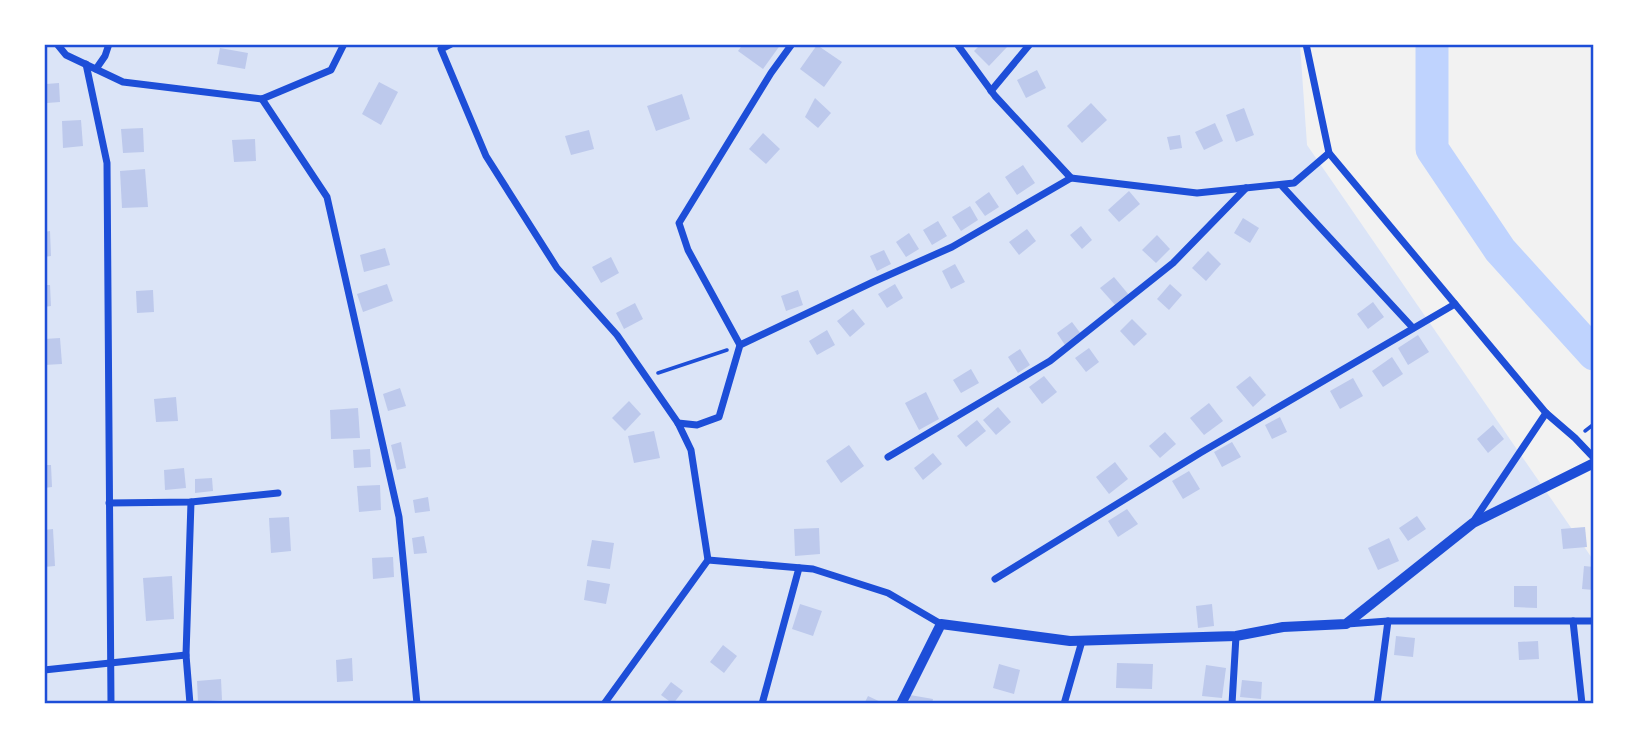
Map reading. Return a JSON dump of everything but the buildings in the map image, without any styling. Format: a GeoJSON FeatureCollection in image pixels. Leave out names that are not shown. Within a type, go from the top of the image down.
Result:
{"type":"FeatureCollection","features":[{"type":"Feature","properties":{"kind":"street"},"geometry":{"type":"LineString","coordinates":[[57,44],[66,55],[123,82],[262,99],[331,70],[344,44]]}},
{"type":"Feature","properties":{"kind":"street"},"geometry":{"type":"LineString","coordinates":[[96,69],[109,44]]}},
{"type":"Feature","properties":{"kind":"street"},"geometry":{"type":"LineString","coordinates":[[451,44],[441,49],[486,156],[557,268],[617,335],[678,423],[691,450],[708,560],[604,704]]}},
{"type":"Feature","properties":{"kind":"street"},"geometry":{"type":"LineString","coordinates":[[678,423],[697,425],[719,417],[740,345],[688,250],[679,223],[771,73],[792,44]]}},
{"type":"Feature","properties":{"kind":"street"},"geometry":{"type":"LineString","coordinates":[[957,44],[991,91],[1072,178]]}},
{"type":"Feature","properties":{"kind":"street"},"geometry":{"type":"LineString","coordinates":[[991,91],[1030,44]]}},
{"type":"Feature","properties":{"kind":"street"},"geometry":{"type":"LineString","coordinates":[[1306,44],[1329,153],[1546,413],[1575,438],[1594,461],[1473,523],[1346,624]]}},
{"type":"Feature","properties":{"kind":"street"},"geometry":{"type":"LineString","coordinates":[[86,64],[107,163],[111,704]]}},
{"type":"Feature","properties":{"kind":"street"},"geometry":{"type":"LineString","coordinates":[[262,99],[327,197],[399,517],[417,704]]}},
{"type":"Feature","properties":{"kind":"street"},"geometry":{"type":"LineString","coordinates":[[740,345],[952,247],[1072,178],[1197,193],[1281,185],[1294,183],[1329,153]]}},
{"type":"Feature","properties":{"kind":"street"},"geometry":{"type":"LineString","coordinates":[[1281,185],[1413,328]]}},
{"type":"Feature","properties":{"kind":"street"},"geometry":{"type":"LineString","coordinates":[[888,457],[1051,361],[1173,263],[1246,188]]}},
{"type":"Feature","properties":{"kind":"street"},"geometry":{"type":"LineString","coordinates":[[995,579],[1200,453],[1455,304]]}},
{"type":"Feature","properties":{"kind":"street"},"geometry":{"type":"LineString","coordinates":[[1473,523],[1546,413]]}},
{"type":"Feature","properties":{"kind":"street"},"geometry":{"type":"LineString","coordinates":[[109,503],[191,502],[278,493]]}},
{"type":"Feature","properties":{"kind":"street"},"geometry":{"type":"LineString","coordinates":[[190,704],[186,655],[191,502]]}},
{"type":"Feature","properties":{"kind":"street"},"geometry":{"type":"LineString","coordinates":[[708,560],[813,569],[888,593],[941,624],[1070,641],[1236,636],[1283,627],[1388,621],[1594,621]]}},
{"type":"Feature","properties":{"kind":"street"},"geometry":{"type":"LineString","coordinates":[[762,704],[799,568]]}},
{"type":"Feature","properties":{"kind":"street"},"geometry":{"type":"LineString","coordinates":[[1377,704],[1388,621]]}},
{"type":"Feature","properties":{"kind":"street"},"geometry":{"type":"LineString","coordinates":[[1573,621],[1582,704]]}},
{"type":"Feature","properties":{"kind":"street"},"geometry":{"type":"LineString","coordinates":[[901,704],[941,624]]}},
{"type":"Feature","properties":{"kind":"street"},"geometry":{"type":"LineString","coordinates":[[1233,704],[1236,636]]}},
{"type":"Feature","properties":{"kind":"street"},"geometry":{"type":"LineString","coordinates":[[1063,704],[1082,641]]}},
{"type":"Feature","properties":{"kind":"street"},"geometry":{"type":"LineString","coordinates":[[44,670],[186,655]]}},
{"type":"Feature","properties":{"kind":"path"},"geometry":{"type":"LineString","coordinates":[[646,377],[740,345]]}},
{"type":"Feature","properties":{"kind":"shaded area"},"geometry":{"type":"Polygon","coordinates":[[[44,44],[1300,44],[1307,145],[1594,561],[1594,704],[44,704],[44,44]]]}},
{"type":"Feature","properties":{"kind":"waterway"},"geometry":{"type":"LineString","coordinates":[[1432,44],[1432,149],[1500,250],[1594,354]]}}]}
